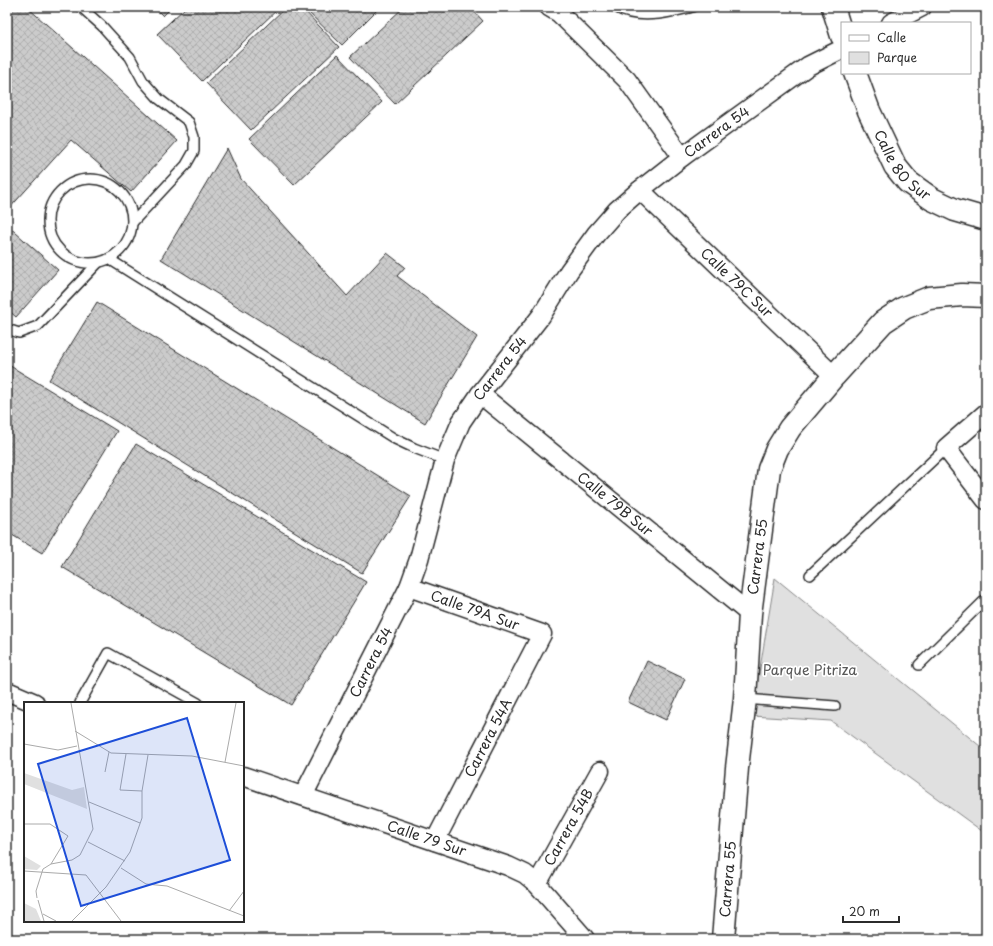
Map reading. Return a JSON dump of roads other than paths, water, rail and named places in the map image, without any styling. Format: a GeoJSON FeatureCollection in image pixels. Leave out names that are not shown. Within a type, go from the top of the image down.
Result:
{"type":"FeatureCollection","features":[{"type":"Feature","properties":{"kind":"street"},"geometry":{"type":"LineString","coordinates":[[549,7],[559,13],[627,80],[682,157]]}},
{"type":"Feature","properties":{"kind":"street"},"geometry":{"type":"LineString","coordinates":[[833,7],[841,33]]}},
{"type":"Feature","properties":{"kind":"street"},"geometry":{"type":"LineString","coordinates":[[893,22],[922,7]]}},
{"type":"Feature","properties":{"kind":"street","name":"Carrera 54"},"geometry":{"type":"LineString","coordinates":[[303,796],[409,588],[419,559],[445,460],[461,422],[480,394],[541,316],[568,271],[596,234],[617,210],[640,190],[682,157],[808,66],[841,50]]}},
{"type":"Feature","properties":{"kind":"street","name":"Calle 80 Sur"},"geometry":{"type":"LineString","coordinates":[[855,74],[869,111],[895,166],[908,182],[932,199],[955,210],[986,219]]}},
{"type":"Feature","properties":{"kind":"street","name":"Calle 79C Sur"},"geometry":{"type":"LineString","coordinates":[[640,190],[834,376]]}},
{"type":"Feature","properties":{"kind":"street","name":"Carrera 55"},"geometry":{"type":"LineString","coordinates":[[723,939],[737,768],[745,699],[750,614],[769,469],[777,449],[790,428],[834,376],[883,322],[904,308],[929,298],[962,295],[986,296]]}},
{"type":"Feature","properties":{"kind":"street","name":"Calle 79B Sur"},"geometry":{"type":"LineString","coordinates":[[480,394],[750,614]]}},
{"type":"Feature","properties":{"kind":"street"},"geometry":{"type":"LineString","coordinates":[[986,413],[946,448],[986,500]]}},
{"type":"Feature","properties":{"kind":"street","name":"Calle 79A Sur"},"geometry":{"type":"LineString","coordinates":[[409,588],[542,634]]}},
{"type":"Feature","properties":{"kind":"street","name":"Carrera 54A"},"geometry":{"type":"LineString","coordinates":[[435,841],[542,634]]}},
{"type":"Feature","properties":{"kind":"street"},"geometry":{"type":"LineString","coordinates":[[7,691],[33,702]]}},
{"type":"Feature","properties":{"kind":"street","name":"Carrera 54B"},"geometry":{"type":"LineString","coordinates":[[537,884],[600,771]]}},
{"type":"Feature","properties":{"kind":"street","name":"Calle 79 Sur"},"geometry":{"type":"LineString","coordinates":[[244,776],[508,866],[524,874],[537,884],[585,939]]}},
{"type":"Feature","properties":{"kind":"lane"},"geometry":{"type":"LineString","coordinates":[[81,7],[102,26],[130,57],[143,81],[159,99],[190,122],[194,138],[194,151],[186,165],[132,223]]}},
{"type":"Feature","properties":{"kind":"lane"},"geometry":{"type":"LineString","coordinates":[[615,7],[628,13],[643,15],[663,14],[693,7]]}},
{"type":"Feature","properties":{"kind":"lane"},"geometry":{"type":"LineString","coordinates":[[93,179],[109,184],[122,194],[130,208],[132,223],[130,234],[118,253],[109,259],[98,263],[82,263],[67,257],[55,246],[48,231],[48,216],[53,200],[63,188],[77,181],[93,179]]}},
{"type":"Feature","properties":{"kind":"lane"},"geometry":{"type":"LineString","coordinates":[[109,259],[395,439],[445,460]]}},
{"type":"Feature","properties":{"kind":"lane"},"geometry":{"type":"LineString","coordinates":[[7,329],[19,333],[38,326],[98,263]]}},
{"type":"Feature","properties":{"kind":"lane"},"geometry":{"type":"LineString","coordinates":[[810,575],[946,448]]}},
{"type":"Feature","properties":{"kind":"lane"},"geometry":{"type":"LineString","coordinates":[[919,665],[986,599]]}},
{"type":"Feature","properties":{"kind":"lane"},"geometry":{"type":"LineString","coordinates":[[81,702],[108,653],[196,702]]}},
{"type":"Feature","properties":{"kind":"lane"},"geometry":{"type":"LineString","coordinates":[[745,699],[835,706]]}},
{"type":"Feature","properties":{"kind":"park label","name":"Parque Pitriza"},"geometry":{"type":"Point","coordinates":[810,670]}}]}
